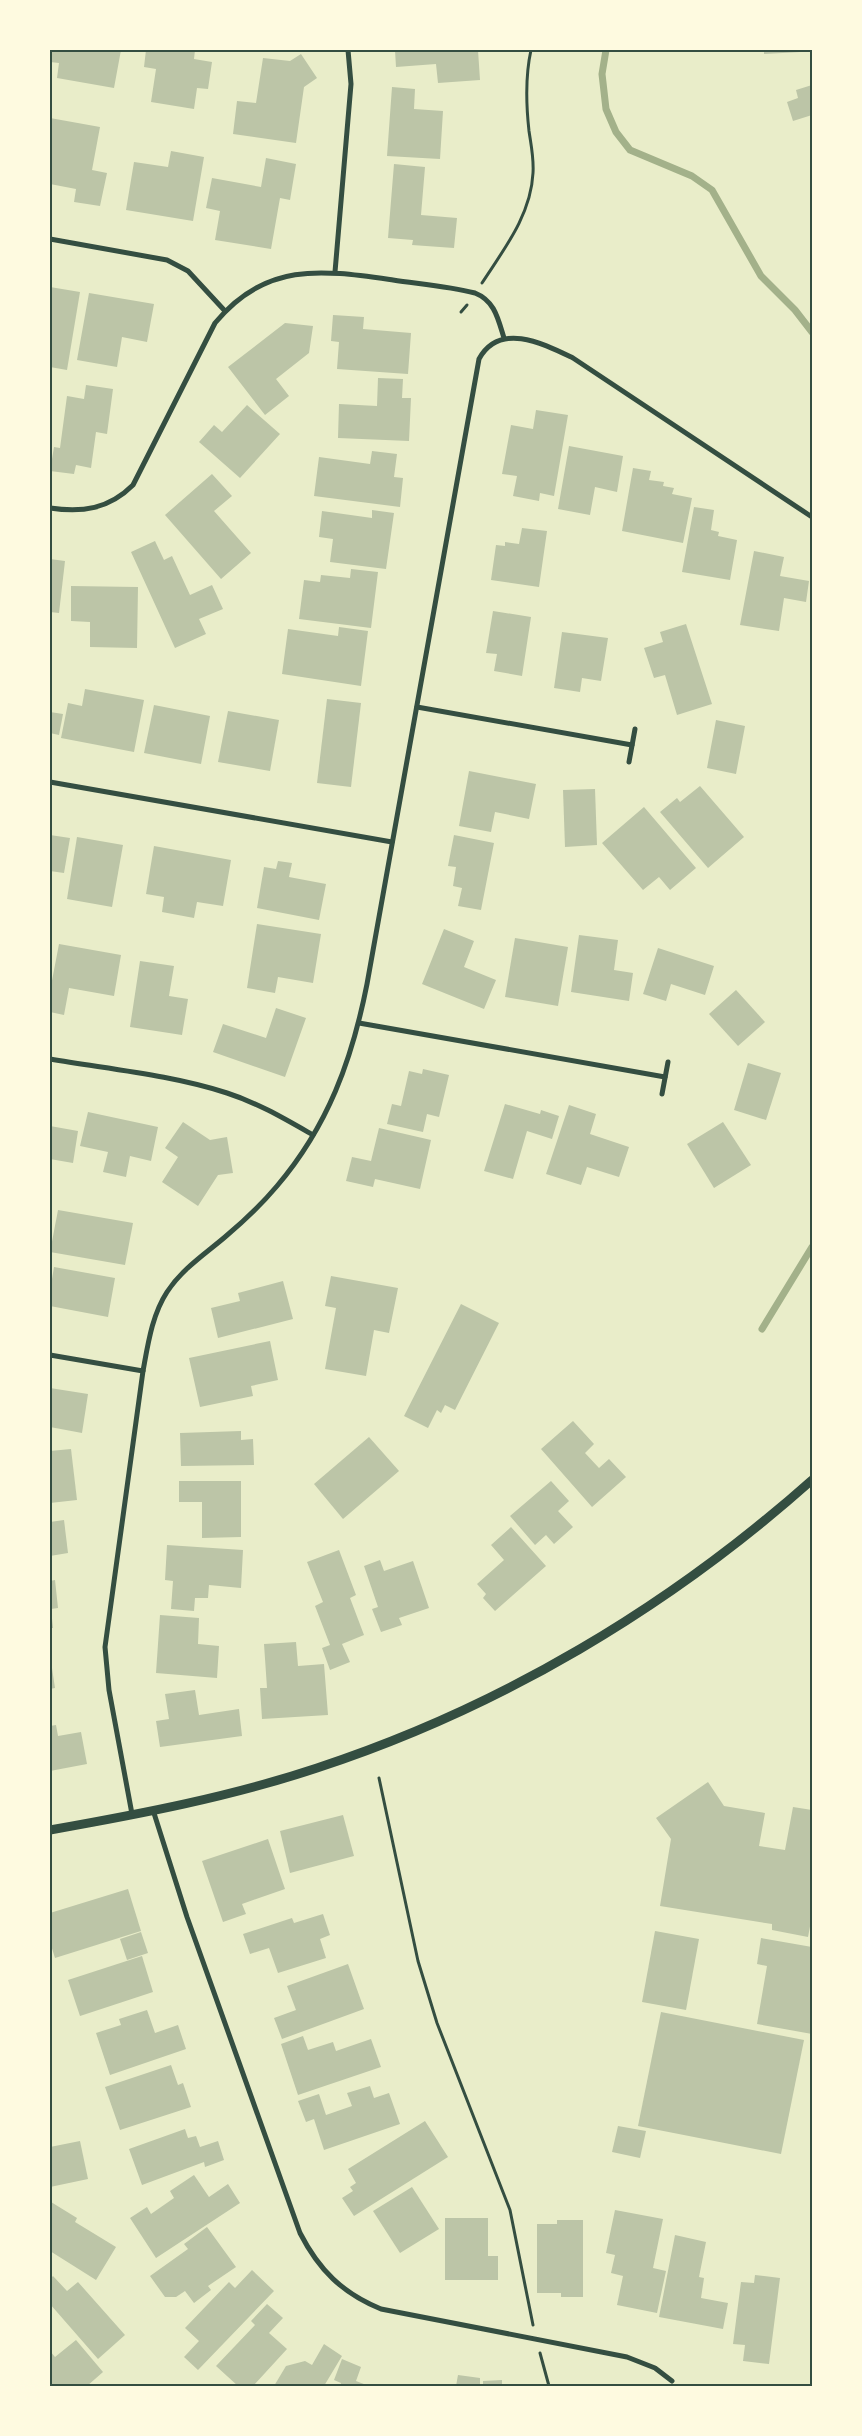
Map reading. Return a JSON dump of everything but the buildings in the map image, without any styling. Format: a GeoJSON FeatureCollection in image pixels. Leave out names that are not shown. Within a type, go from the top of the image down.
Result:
{"type":"FeatureCollection","features":[{"type":"Feature","properties":{"kind":"street"},"geometry":{"type":"LineString","coordinates":[[335,272],[351,84],[351,58],[348,50]]}},
{"type":"Feature","properties":{"kind":"street"},"geometry":{"type":"LineString","coordinates":[[50,239],[167,260],[188,271],[225,311]]}},
{"type":"Feature","properties":{"kind":"street"},"geometry":{"type":"LineString","coordinates":[[50,508],[77,511],[100,507],[119,497],[133,485],[208,336],[225,311],[249,294],[278,279],[305,272],[335,272],[475,293],[482,296],[492,306],[504,338]]}},
{"type":"Feature","properties":{"kind":"street"},"geometry":{"type":"LineString","coordinates":[[132,1814],[111,1702],[105,1647],[143,1371],[151,1330],[167,1292],[190,1266],[262,1203],[292,1167],[335,1096],[351,1052],[359,1023],[417,707],[475,372],[483,352],[497,340],[515,338],[535,342],[573,358],[812,517]]}},
{"type":"Feature","properties":{"kind":"street"},"geometry":{"type":"LineString","coordinates":[[417,707],[632,746]]}},
{"type":"Feature","properties":{"kind":"street"},"geometry":{"type":"LineString","coordinates":[[629,762],[635,729]]}},
{"type":"Feature","properties":{"kind":"street"},"geometry":{"type":"LineString","coordinates":[[50,782],[392,842]]}},
{"type":"Feature","properties":{"kind":"street"},"geometry":{"type":"LineString","coordinates":[[359,1023],[665,1077]]}},
{"type":"Feature","properties":{"kind":"street"},"geometry":{"type":"LineString","coordinates":[[50,1059],[182,1082],[227,1093],[276,1114],[313,1135]]}},
{"type":"Feature","properties":{"kind":"street"},"geometry":{"type":"LineString","coordinates":[[662,1094],[668,1062]]}},
{"type":"Feature","properties":{"kind":"street"},"geometry":{"type":"LineString","coordinates":[[50,1355],[143,1371]]}},
{"type":"Feature","properties":{"kind":"street"},"geometry":{"type":"LineString","coordinates":[[50,1830],[200,1801],[316,1768],[410,1734],[493,1696],[571,1655],[665,1596],[747,1536],[812,1480]]}},
{"type":"Feature","properties":{"kind":"street"},"geometry":{"type":"LineString","coordinates":[[153,1810],[187,1917],[300,2233],[319,2266],[346,2292],[380,2309],[635,2360],[655,2368],[672,2381]]}},
{"type":"Feature","properties":{"kind":"path"},"geometry":{"type":"LineString","coordinates":[[461,312],[516,231],[531,185],[533,156],[526,91],[531,50]]}},
{"type":"Feature","properties":{"kind":"path"},"geometry":{"type":"LineString","coordinates":[[379,1778],[418,1961],[437,2023],[510,2210],[537,2340],[549,2386]]}},
{"type":"Feature","properties":{"kind":"waterway"},"geometry":{"type":"LineString","coordinates":[[606,50],[602,74],[606,109],[616,132],[630,150],[692,176],[712,190],[761,276],[795,310],[812,332]]}},
{"type":"Feature","properties":{"kind":"waterway"},"geometry":{"type":"LineString","coordinates":[[762,1329],[812,1247]]}}]}
